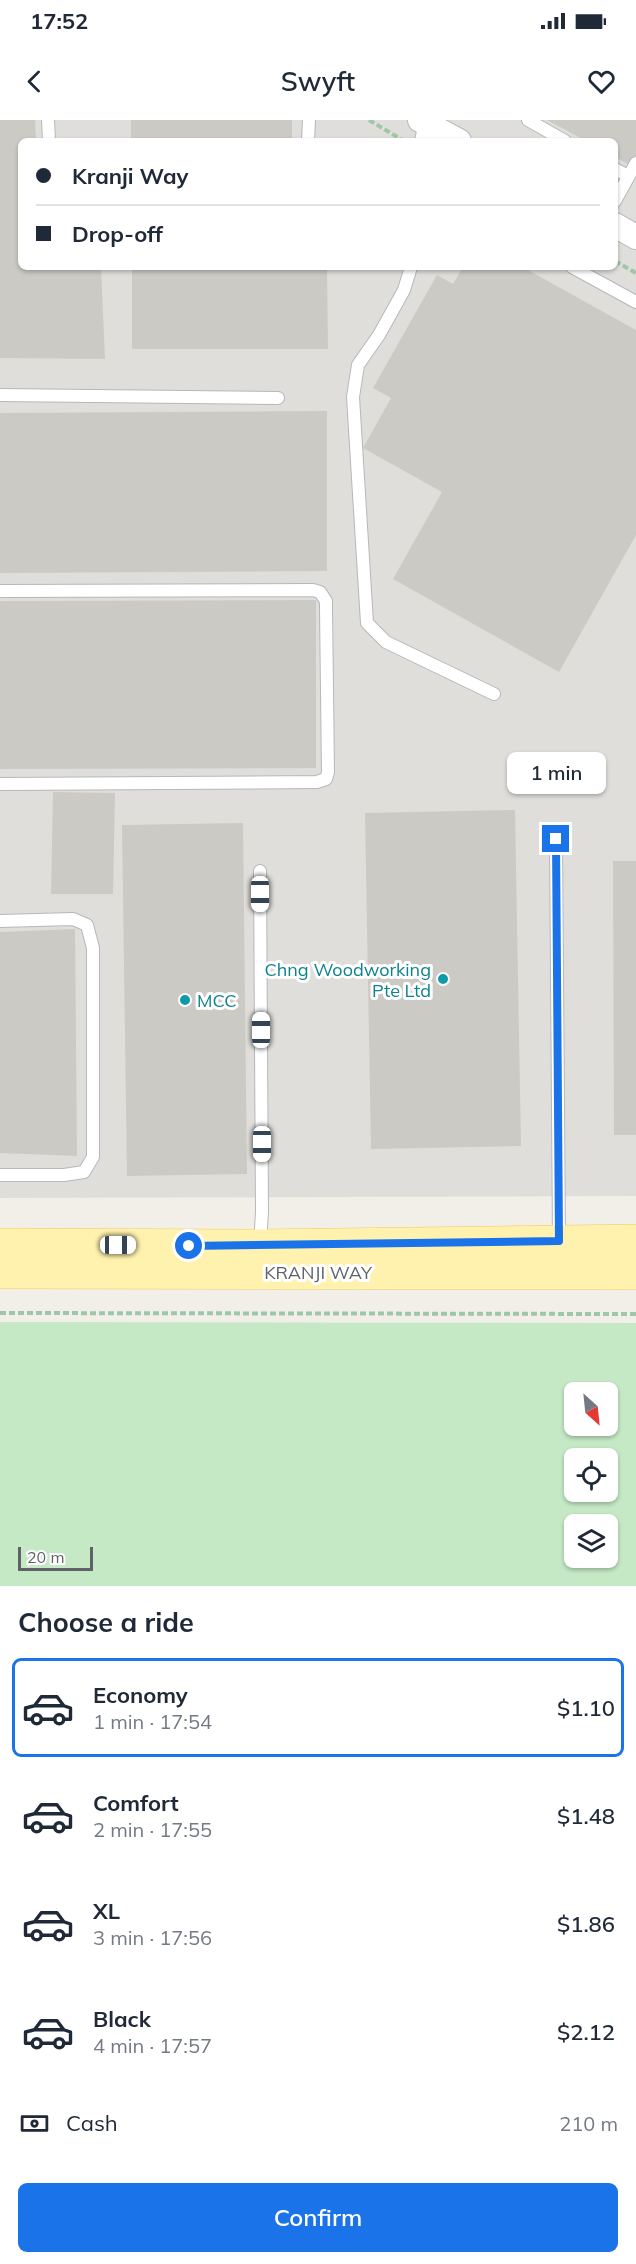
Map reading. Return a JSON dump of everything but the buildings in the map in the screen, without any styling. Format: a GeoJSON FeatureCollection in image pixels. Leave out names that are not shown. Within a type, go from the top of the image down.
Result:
{"type":"FeatureCollection","features":[{"type":"Feature","properties":{"kind":"main road","name":"KRANJI WAY"},"geometry":{"type":"LineString","coordinates":[[0,1245],[260,1246],[636,1241]]}},
{"type":"Feature","properties":{"kind":"main road","name":"KRANJI WAY"},"geometry":{"type":"LineString","coordinates":[[0,1272],[636,1273]]}},
{"type":"Feature","properties":{"kind":"street"},"geometry":{"type":"LineString","coordinates":[[422,128],[450,138]]}},
{"type":"Feature","properties":{"kind":"street"},"geometry":{"type":"LineString","coordinates":[[618,227],[636,237]]}},
{"type":"Feature","properties":{"kind":"lane"},"geometry":{"type":"LineString","coordinates":[[48,120],[49,138]]}},
{"type":"Feature","properties":{"kind":"lane"},"geometry":{"type":"LineString","coordinates":[[308,138],[309,120]]}},
{"type":"Feature","properties":{"kind":"lane"},"geometry":{"type":"LineString","coordinates":[[528,120],[560,138]]}},
{"type":"Feature","properties":{"kind":"lane"},"geometry":{"type":"LineString","coordinates":[[618,195],[636,163]]}},
{"type":"Feature","properties":{"kind":"lane"},"geometry":{"type":"LineString","coordinates":[[618,171],[628,176]]}},
{"type":"Feature","properties":{"kind":"lane"},"geometry":{"type":"LineString","coordinates":[[410,270],[404,290],[379,335],[358,365],[353,397],[367,622],[386,642],[494,694]]}},
{"type":"Feature","properties":{"kind":"lane"},"geometry":{"type":"LineString","coordinates":[[577,270],[636,302]]}},
{"type":"Feature","properties":{"kind":"lane"},"geometry":{"type":"LineString","coordinates":[[0,395],[278,398]]}},
{"type":"Feature","properties":{"kind":"lane"},"geometry":{"type":"LineString","coordinates":[[0,591],[313,590],[320,592],[326,601],[328,771],[326,779],[321,782],[0,784]]}},
{"type":"Feature","properties":{"kind":"lane"},"geometry":{"type":"LineString","coordinates":[[556,839],[559,1241]]}},
{"type":"Feature","properties":{"kind":"lane"},"geometry":{"type":"LineString","coordinates":[[260,871],[262,1200],[260,1246]]}},
{"type":"Feature","properties":{"kind":"lane"},"geometry":{"type":"LineString","coordinates":[[0,921],[73,920],[87,925],[93,948],[93,1157],[84,1172],[64,1175],[0,1175]]}},
{"type":"Feature","properties":{"kind":"path"},"geometry":{"type":"LineString","coordinates":[[369,120],[399,138]]}},
{"type":"Feature","properties":{"kind":"path"},"geometry":{"type":"LineString","coordinates":[[618,263],[636,273]]}},
{"type":"Feature","properties":{"kind":"path"},"geometry":{"type":"LineString","coordinates":[[0,1313],[636,1314]]}},
{"type":"Feature","properties":{"kind":"shaded area"},"geometry":{"type":"Polygon","coordinates":[[[0,120],[636,120],[636,1196],[0,1198],[0,120]]]}},
{"type":"Feature","properties":{"kind":"green space"},"geometry":{"type":"Polygon","coordinates":[[[0,1322],[636,1323],[636,1586],[0,1586],[0,1322]]]}},
{"type":"Feature","properties":{"kind":"place","name":"Chng Woodworking Pte Ltd"},"geometry":{"type":"Point","coordinates":[443,979]}},
{"type":"Feature","properties":{"kind":"place","name":"MCC"},"geometry":{"type":"Point","coordinates":[185,1000]}},
{"type":"Feature","properties":{"kind":"route"},"geometry":{"type":"LineString","coordinates":[[189,1246],[559,1241],[556,839]]}}]}
